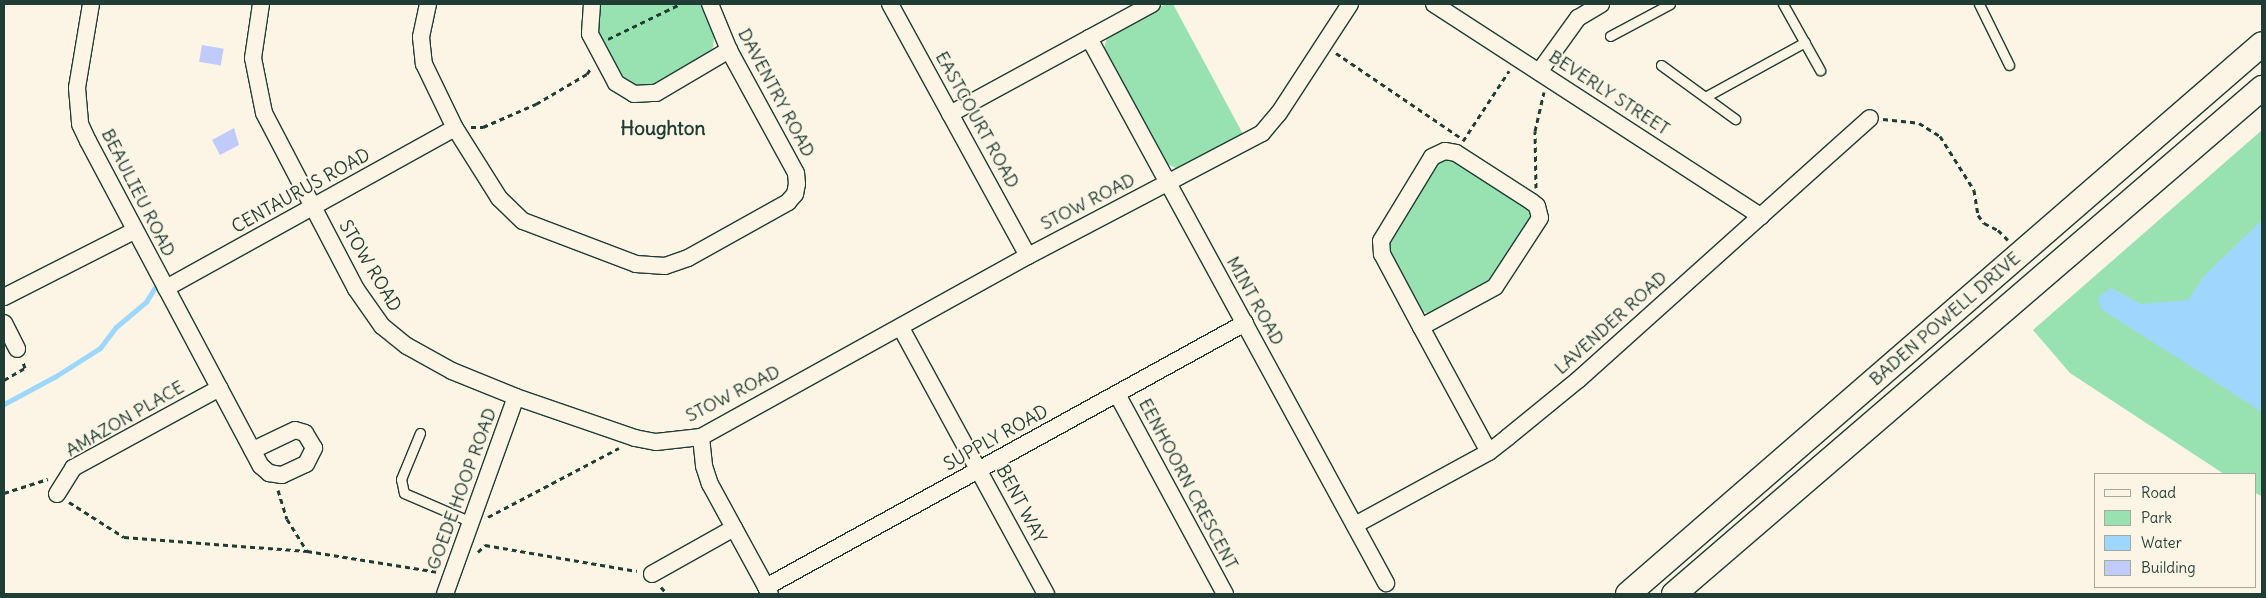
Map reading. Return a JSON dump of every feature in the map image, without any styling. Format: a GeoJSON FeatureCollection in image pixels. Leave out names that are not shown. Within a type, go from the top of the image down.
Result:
{"type":"FeatureCollection","features":[{"type":"Feature","properties":{"kind":"main road","name":"BADEN POWELL DRIVE"},"geometry":{"type":"LineString","coordinates":[[1628,594],[2262,44]]}},
{"type":"Feature","properties":{"kind":"main road","name":"BADEN POWELL DRIVE"},"geometry":{"type":"LineString","coordinates":[[1674,594],[2262,88]]}},
{"type":"Feature","properties":{"kind":"street","name":"BEAULIEU ROAD"},"geometry":{"type":"LineString","coordinates":[[92,4],[77,88],[80,124],[134,230],[253,450]]}},
{"type":"Feature","properties":{"kind":"street","name":"STOW ROAD"},"geometry":{"type":"LineString","coordinates":[[261,4],[253,58],[256,84],[274,138],[356,289],[382,326],[432,361],[516,397],[635,438],[673,442],[701,437],[1028,256],[1262,133],[1279,113],[1350,4]]}},
{"type":"Feature","properties":{"kind":"street","name":"DAVENTRY ROAD"},"geometry":{"type":"LineString","coordinates":[[428,4],[421,54],[456,128],[499,198],[523,221],[636,264],[676,263],[788,202],[795,194],[796,174],[729,50],[710,4]]}},
{"type":"Feature","properties":{"kind":"street"},"geometry":{"type":"LineString","coordinates":[[592,4],[590,34],[601,49],[616,83],[628,92],[642,95],[656,93],[729,50]]}},
{"type":"Feature","properties":{"kind":"street","name":"EASTCOURT ROAD"},"geometry":{"type":"LineString","coordinates":[[890,4],[1028,256]]}},
{"type":"Feature","properties":{"kind":"street"},"geometry":{"type":"LineString","coordinates":[[950,114],[1152,4]]}},
{"type":"Feature","properties":{"kind":"street","name":"BEVERLY STREET"},"geometry":{"type":"LineString","coordinates":[[1434,4],[1762,216]]}},
{"type":"Feature","properties":{"kind":"street"},"geometry":{"type":"LineString","coordinates":[[1545,76],[1578,18],[1601,4]]}},
{"type":"Feature","properties":{"kind":"street","name":"MINT ROAD"},"geometry":{"type":"LineString","coordinates":[[1089,38],[1386,583]]}},
{"type":"Feature","properties":{"kind":"street","name":"LAVENDER ROAD"},"geometry":{"type":"LineString","coordinates":[[1354,525],[1489,452],[1578,380],[1870,118]]}},
{"type":"Feature","properties":{"kind":"street","name":"CENTAURUS ROAD"},"geometry":{"type":"LineString","coordinates":[[166,288],[456,128]]}},
{"type":"Feature","properties":{"kind":"street"},"geometry":{"type":"LineString","coordinates":[[1421,327],[1496,287],[1538,224],[1539,212],[1532,202],[1456,153],[1445,151],[1432,157],[1384,234],[1381,248],[1421,327],[1489,452]]}},
{"type":"Feature","properties":{"kind":"street"},"geometry":{"type":"LineString","coordinates":[[4,297],[134,230]]}},
{"type":"Feature","properties":{"kind":"street"},"geometry":{"type":"LineString","coordinates":[[4,323],[17,349]]}},
{"type":"Feature","properties":{"kind":"street","name":"SUPPLY ROAD"},"geometry":{"type":"LineString","coordinates":[[768,591],[979,470],[1244,323]]}},
{"type":"Feature","properties":{"kind":"street","name":"BENT WAY"},"geometry":{"type":"LineString","coordinates":[[901,328],[1046,594]]}},
{"type":"Feature","properties":{"kind":"street","name":"AMAZON PLACE"},"geometry":{"type":"LineString","coordinates":[[57,494],[74,468],[220,388]]}},
{"type":"Feature","properties":{"kind":"street","name":"EENHOORN CRESCENT"},"geometry":{"type":"LineString","coordinates":[[1117,394],[1225,594]]}},
{"type":"Feature","properties":{"kind":"street","name":"GOEDE HOOP ROAD"},"geometry":{"type":"LineString","coordinates":[[445,594],[516,397]]}},
{"type":"Feature","properties":{"kind":"street"},"geometry":{"type":"LineString","coordinates":[[701,437],[704,466],[710,484],[768,591]]}},
{"type":"Feature","properties":{"kind":"street"},"geometry":{"type":"LineString","coordinates":[[652,574],[734,528]]}},
{"type":"Feature","properties":{"kind":"lane"},"geometry":{"type":"LineString","coordinates":[[1610,36],[1670,4]]}},
{"type":"Feature","properties":{"kind":"lane"},"geometry":{"type":"LineString","coordinates":[[1784,4],[1820,70]]}},
{"type":"Feature","properties":{"kind":"lane"},"geometry":{"type":"LineString","coordinates":[[1979,4],[2009,65]]}},
{"type":"Feature","properties":{"kind":"lane"},"geometry":{"type":"LineString","coordinates":[[1705,97],[1804,42]]}},
{"type":"Feature","properties":{"kind":"lane"},"geometry":{"type":"LineString","coordinates":[[1661,65],[1735,119]]}},
{"type":"Feature","properties":{"kind":"lane"},"geometry":{"type":"LineString","coordinates":[[420,433],[401,479],[404,493],[471,522]]}},
{"type":"Feature","properties":{"kind":"path"},"geometry":{"type":"LineString","coordinates":[[456,128],[483,127],[536,104],[587,74],[601,49],[680,4]]}},
{"type":"Feature","properties":{"kind":"path"},"geometry":{"type":"LineString","coordinates":[[1324,44],[1464,140]]}},
{"type":"Feature","properties":{"kind":"path"},"geometry":{"type":"LineString","coordinates":[[1459,147],[1513,64]]}},
{"type":"Feature","properties":{"kind":"path"},"geometry":{"type":"LineString","coordinates":[[1532,202],[1536,194],[1535,130],[1545,76]]}},
{"type":"Feature","properties":{"kind":"path"},"geometry":{"type":"LineString","coordinates":[[1870,118],[1919,123],[1940,136],[1974,190],[1978,215],[1984,223],[1998,230],[2008,240]]}},
{"type":"Feature","properties":{"kind":"path"},"geometry":{"type":"LineString","coordinates":[[4,380],[25,368],[17,349]]}},
{"type":"Feature","properties":{"kind":"path"},"geometry":{"type":"LineString","coordinates":[[471,522],[496,515],[635,438]]}},
{"type":"Feature","properties":{"kind":"path"},"geometry":{"type":"LineString","coordinates":[[4,493],[74,468]]}},
{"type":"Feature","properties":{"kind":"path"},"geometry":{"type":"LineString","coordinates":[[57,494],[124,537],[307,551]]}},
{"type":"Feature","properties":{"kind":"green space"},"geometry":{"type":"Polygon","coordinates":[[[597,4],[702,4],[714,36],[713,49],[710,54],[653,87],[641,89],[624,82],[595,32],[597,4]]]}},
{"type":"Feature","properties":{"kind":"green space"},"geometry":{"type":"Polygon","coordinates":[[[1166,4],[1173,4],[1244,136],[1178,169],[1167,164],[1104,48],[1108,35],[1166,4]]]}},
{"type":"Feature","properties":{"kind":"green space"},"geometry":{"type":"Polygon","coordinates":[[[2262,130],[2262,496],[2256,493],[2256,473],[2222,473],[2070,373],[2033,330],[2262,130]]]}},
{"type":"Feature","properties":{"kind":"green space"},"geometry":{"type":"Polygon","coordinates":[[[1449,158],[1528,208],[1532,218],[1492,280],[1430,314],[1421,311],[1390,256],[1388,239],[1437,163],[1449,158]]]}},
{"type":"Feature","properties":{"kind":"water"},"geometry":{"type":"Polygon","coordinates":[[[2262,220],[2262,412],[2101,309],[2098,297],[2111,288],[2141,304],[2188,300],[2204,276],[2262,220]]]}},
{"type":"Feature","properties":{"kind":"building"},"geometry":{"type":"Polygon","coordinates":[[[202,45],[224,49],[221,66],[199,62],[202,45]]]}},
{"type":"Feature","properties":{"kind":"building"},"geometry":{"type":"Polygon","coordinates":[[[234,128],[239,145],[220,155],[212,140],[234,128]]]}},
{"type":"Feature","properties":{"kind":"waterway"},"geometry":{"type":"LineString","coordinates":[[4,404],[56,376],[100,348],[116,327],[146,302],[155,287]]}},
{"type":"Feature","properties":{"kind":"district","name":"Houghton"},"geometry":{"type":"Point","coordinates":[663,129]}}]}
